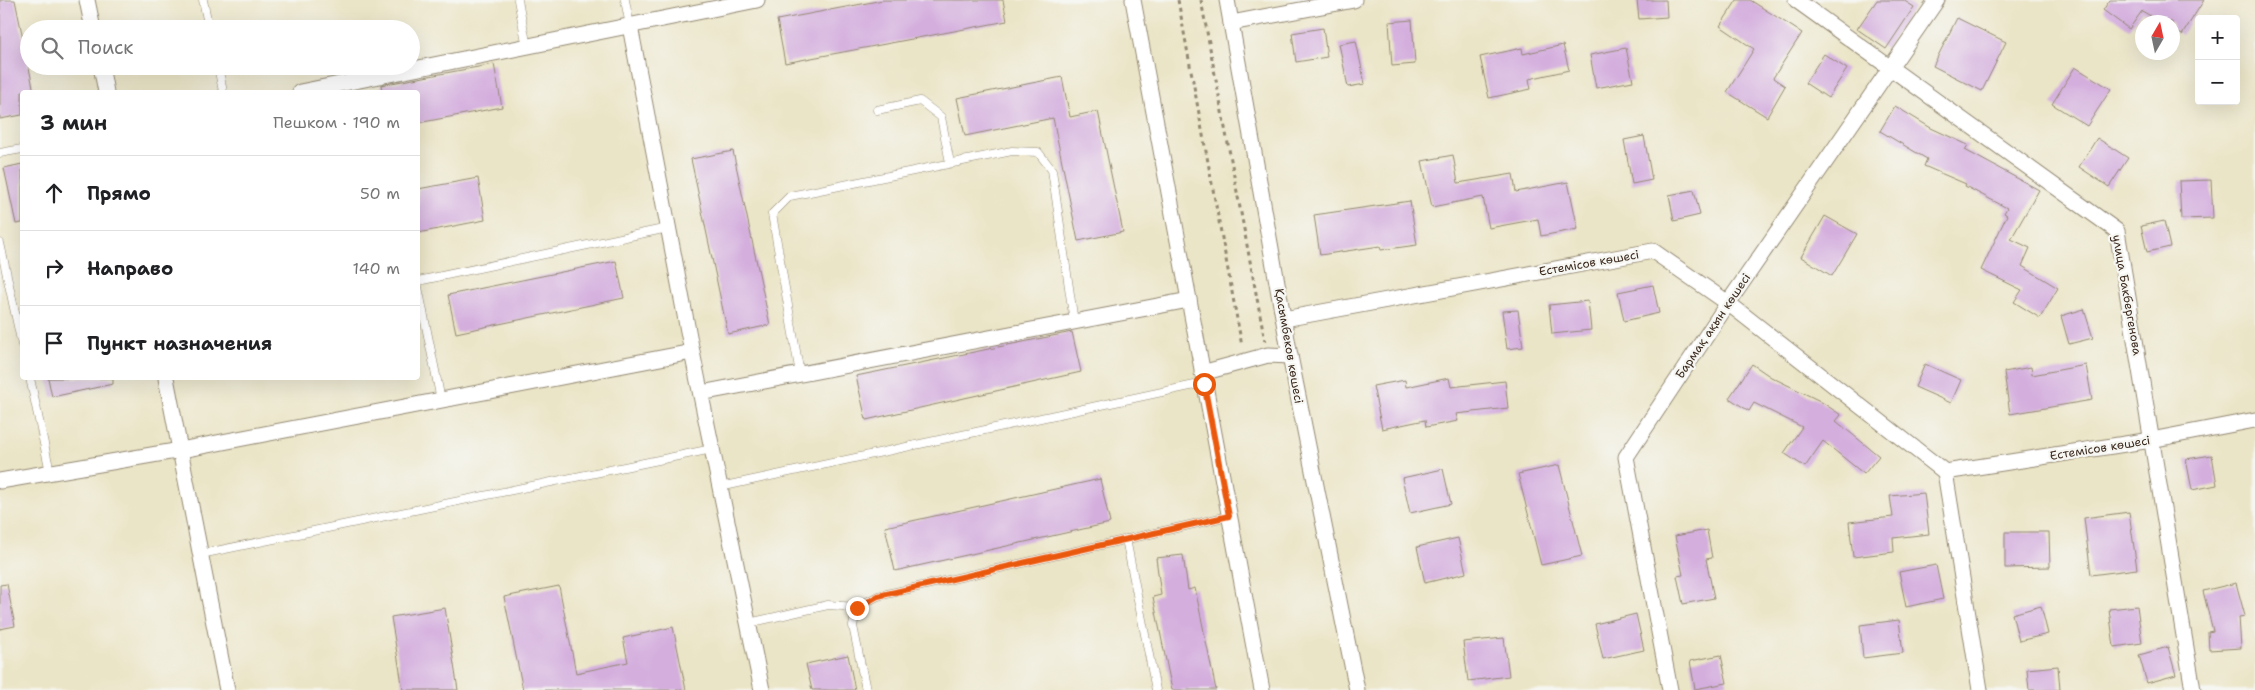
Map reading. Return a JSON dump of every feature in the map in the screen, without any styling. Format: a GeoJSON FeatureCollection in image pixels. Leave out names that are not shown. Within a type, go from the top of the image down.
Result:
{"type":"FeatureCollection","features":[{"type":"Feature","properties":{"kind":"street"},"geometry":{"type":"LineString","coordinates":[[87,0],[91,20]]}},
{"type":"Feature","properties":{"kind":"street"},"geometry":{"type":"LineString","coordinates":[[420,68],[630,26],[726,3],[757,0]]}},
{"type":"Feature","properties":{"kind":"street"},"geometry":{"type":"LineString","coordinates":[[1133,0],[1262,690]]}},
{"type":"Feature","properties":{"kind":"street","name":"Қасымбеков көшесі"},"geometry":{"type":"LineString","coordinates":[[1227,0],[1290,356],[1357,690]]}},
{"type":"Feature","properties":{"kind":"street"},"geometry":{"type":"LineString","coordinates":[[1231,23],[1354,0]]}},
{"type":"Feature","properties":{"kind":"street","name":"улица Бакбергенова"},"geometry":{"type":"LineString","coordinates":[[1796,0],[2116,231],[2193,690]]}},
{"type":"Feature","properties":{"kind":"street","name":"Бармақ ақын көшесі"},"geometry":{"type":"LineString","coordinates":[[1670,690],[1626,457],[1728,303],[1937,0]]}},
{"type":"Feature","properties":{"kind":"street"},"geometry":{"type":"LineString","coordinates":[[630,26],[692,352],[762,690]]}},
{"type":"Feature","properties":{"kind":"street"},"geometry":{"type":"LineString","coordinates":[[103,75],[106,90]]}},
{"type":"Feature","properties":{"kind":"street"},"geometry":{"type":"LineString","coordinates":[[310,90],[386,75]]}},
{"type":"Feature","properties":{"kind":"street","name":"Естемісов көшесі"},"geometry":{"type":"LineString","coordinates":[[1284,319],[1653,251],[1728,303],[1945,472],[2152,440],[2255,420]]}},
{"type":"Feature","properties":{"kind":"street"},"geometry":{"type":"LineString","coordinates":[[701,393],[1189,300]]}},
{"type":"Feature","properties":{"kind":"street"},"geometry":{"type":"LineString","coordinates":[[0,481],[181,450],[692,352]]}},
{"type":"Feature","properties":{"kind":"street"},"geometry":{"type":"LineString","coordinates":[[1203,378],[1245,361],[1268,355],[1290,356]]}},
{"type":"Feature","properties":{"kind":"street"},"geometry":{"type":"LineString","coordinates":[[166,380],[227,690]]}},
{"type":"Feature","properties":{"kind":"street"},"geometry":{"type":"LineString","coordinates":[[1945,472],[1980,690]]}},
{"type":"Feature","properties":{"kind":"lane"},"geometry":{"type":"LineString","coordinates":[[203,0],[207,20]]}},
{"type":"Feature","properties":{"kind":"lane"},"geometry":{"type":"LineString","coordinates":[[518,0],[527,47]]}},
{"type":"Feature","properties":{"kind":"lane"},"geometry":{"type":"LineString","coordinates":[[624,0],[630,26]]}},
{"type":"Feature","properties":{"kind":"lane"},"geometry":{"type":"LineString","coordinates":[[220,75],[224,90]]}},
{"type":"Feature","properties":{"kind":"lane"},"geometry":{"type":"LineString","coordinates":[[877,110],[920,101],[933,109],[940,117],[950,163]]}},
{"type":"Feature","properties":{"kind":"lane"},"geometry":{"type":"LineString","coordinates":[[0,153],[20,149]]}},
{"type":"Feature","properties":{"kind":"lane"},"geometry":{"type":"LineString","coordinates":[[800,374],[772,214],[790,196],[1012,151],[1038,152],[1052,170],[1074,322]]}},
{"type":"Feature","properties":{"kind":"lane"},"geometry":{"type":"LineString","coordinates":[[420,281],[668,228]]}},
{"type":"Feature","properties":{"kind":"lane"},"geometry":{"type":"LineString","coordinates":[[0,243],[20,336]]}},
{"type":"Feature","properties":{"kind":"lane"},"geometry":{"type":"LineString","coordinates":[[420,297],[441,400]]}},
{"type":"Feature","properties":{"kind":"lane"},"geometry":{"type":"LineString","coordinates":[[720,487],[1203,378]]}},
{"type":"Feature","properties":{"kind":"lane"},"geometry":{"type":"LineString","coordinates":[[30,380],[50,472]]}},
{"type":"Feature","properties":{"kind":"lane"},"geometry":{"type":"LineString","coordinates":[[201,554],[712,448]]}},
{"type":"Feature","properties":{"kind":"lane"},"geometry":{"type":"LineString","coordinates":[[749,623],[828,605],[857,608],[878,596],[1229,516]]}},
{"type":"Feature","properties":{"kind":"lane"},"geometry":{"type":"LineString","coordinates":[[1126,539],[1156,690]]}},
{"type":"Feature","properties":{"kind":"lane"},"geometry":{"type":"LineString","coordinates":[[857,608],[853,626],[866,690]]}},
{"type":"Feature","properties":{"kind":"path"},"geometry":{"type":"LineString","coordinates":[[1178,0],[1245,361]]}},
{"type":"Feature","properties":{"kind":"path"},"geometry":{"type":"LineString","coordinates":[[1201,0],[1268,355]]}},
{"type":"Feature","properties":{"kind":"building"},"geometry":{"type":"Polygon","coordinates":[[[0,0],[15,0],[20,24],[20,75],[30,75],[34,90],[20,90],[20,115],[0,119],[0,0]]]}},
{"type":"Feature","properties":{"kind":"building"},"geometry":{"type":"Polygon","coordinates":[[[883,0],[1003,0],[1007,21],[785,63],[777,20],[883,0]]]}},
{"type":"Feature","properties":{"kind":"building"},"geometry":{"type":"Polygon","coordinates":[[[1637,0],[1666,0],[1667,17],[1639,19],[1637,0]]]}},
{"type":"Feature","properties":{"kind":"building"},"geometry":{"type":"Polygon","coordinates":[[[1737,0],[1750,0],[1802,33],[1773,78],[1785,86],[1767,117],[1727,92],[1754,49],[1720,26],[1737,0]]]}},
{"type":"Feature","properties":{"kind":"building"},"geometry":{"type":"Polygon","coordinates":[[[1877,0],[1903,0],[1914,7],[1886,49],[1857,29],[1877,0]]]}},
{"type":"Feature","properties":{"kind":"building"},"geometry":{"type":"Polygon","coordinates":[[[2110,0],[2204,0],[2182,35],[2180,34],[2180,15],[2149,15],[2142,11],[2139,15],[2135,15],[2135,21],[2129,29],[2103,10],[2110,0]]]}},
{"type":"Feature","properties":{"kind":"building"},"geometry":{"type":"Polygon","coordinates":[[[1957,18],[2006,42],[1982,91],[1933,66],[1957,18]]]}},
{"type":"Feature","properties":{"kind":"building"},"geometry":{"type":"Polygon","coordinates":[[[1412,20],[1415,64],[1392,66],[1389,22],[1412,20]]]}},
{"type":"Feature","properties":{"kind":"building"},"geometry":{"type":"Polygon","coordinates":[[[1323,28],[1327,57],[1296,62],[1292,33],[1323,28]]]}},
{"type":"Feature","properties":{"kind":"building"},"geometry":{"type":"Polygon","coordinates":[[[1356,41],[1365,84],[1348,87],[1339,44],[1356,41]]]}},
{"type":"Feature","properties":{"kind":"building"},"geometry":{"type":"Polygon","coordinates":[[[1563,45],[1569,70],[1529,79],[1531,89],[1489,98],[1480,57],[1522,48],[1523,54],[1563,45]]]}},
{"type":"Feature","properties":{"kind":"building"},"geometry":{"type":"Polygon","coordinates":[[[1626,48],[1633,81],[1596,88],[1590,55],[1626,48]]]}},
{"type":"Feature","properties":{"kind":"building"},"geometry":{"type":"Polygon","coordinates":[[[1824,54],[1847,69],[1828,98],[1805,83],[1824,54]]]}},
{"type":"Feature","properties":{"kind":"building"},"geometry":{"type":"Polygon","coordinates":[[[494,64],[502,107],[420,123],[420,90],[382,90],[381,85],[494,64]]]}},
{"type":"Feature","properties":{"kind":"building"},"geometry":{"type":"Polygon","coordinates":[[[2075,67],[2111,89],[2087,126],[2052,104],[2075,67]]]}},
{"type":"Feature","properties":{"kind":"building"},"geometry":{"type":"Polygon","coordinates":[[[1062,77],[1070,117],[1098,111],[1123,232],[1078,241],[1053,118],[965,136],[957,98],[1062,77]]]}},
{"type":"Feature","properties":{"kind":"building"},"geometry":{"type":"Polygon","coordinates":[[[1895,106],[1931,128],[1968,145],[1965,150],[2039,190],[2011,239],[2030,248],[2022,266],[2058,288],[2040,318],[2014,302],[2022,290],[1981,270],[2007,215],[2004,213],[2007,208],[1965,186],[1966,184],[1924,166],[1927,159],[1880,131],[1895,106]]]}},
{"type":"Feature","properties":{"kind":"building"},"geometry":{"type":"Polygon","coordinates":[[[1644,136],[1652,180],[1632,184],[1624,140],[1644,136]]]}},
{"type":"Feature","properties":{"kind":"building"},"geometry":{"type":"Polygon","coordinates":[[[2097,138],[2128,158],[2109,187],[2079,167],[2097,138]]]}},
{"type":"Feature","properties":{"kind":"building"},"geometry":{"type":"Polygon","coordinates":[[[733,151],[770,325],[728,334],[691,159],[733,151]]]}},
{"type":"Feature","properties":{"kind":"building"},"geometry":{"type":"Polygon","coordinates":[[[1453,155],[1458,183],[1513,174],[1516,192],[1568,182],[1578,229],[1541,236],[1538,219],[1489,228],[1483,197],[1432,207],[1422,161],[1453,155]]]}},
{"type":"Feature","properties":{"kind":"building"},"geometry":{"type":"Polygon","coordinates":[[[20,164],[20,223],[16,224],[4,168],[20,164]]]}},
{"type":"Feature","properties":{"kind":"building"},"geometry":{"type":"Polygon","coordinates":[[[478,178],[485,220],[420,233],[420,189],[478,178]]]}},
{"type":"Feature","properties":{"kind":"building"},"geometry":{"type":"Polygon","coordinates":[[[2211,180],[2213,218],[2181,219],[2179,181],[2211,180]]]}},
{"type":"Feature","properties":{"kind":"building"},"geometry":{"type":"Polygon","coordinates":[[[1694,190],[1700,215],[1674,221],[1669,195],[1694,190]]]}},
{"type":"Feature","properties":{"kind":"building"},"geometry":{"type":"Polygon","coordinates":[[[1410,201],[1417,245],[1381,250],[1380,246],[1320,255],[1314,215],[1410,201]]]}},
{"type":"Feature","properties":{"kind":"building"},"geometry":{"type":"Polygon","coordinates":[[[1825,216],[1857,234],[1832,276],[1801,257],[1825,216]]]}},
{"type":"Feature","properties":{"kind":"building"},"geometry":{"type":"Polygon","coordinates":[[[2164,221],[2170,247],[2147,252],[2141,226],[2164,221]]]}},
{"type":"Feature","properties":{"kind":"building"},"geometry":{"type":"Polygon","coordinates":[[[616,261],[624,298],[456,333],[448,295],[616,261]]]}},
{"type":"Feature","properties":{"kind":"building"},"geometry":{"type":"Polygon","coordinates":[[[1653,285],[1659,313],[1624,321],[1618,292],[1653,285]]]}},
{"type":"Feature","properties":{"kind":"building"},"geometry":{"type":"Polygon","coordinates":[[[1588,301],[1591,330],[1552,334],[1549,305],[1588,301]]]}},
{"type":"Feature","properties":{"kind":"building"},"geometry":{"type":"Polygon","coordinates":[[[2084,309],[2093,338],[2069,344],[2061,316],[2084,309]]]}},
{"type":"Feature","properties":{"kind":"building"},"geometry":{"type":"Polygon","coordinates":[[[1518,310],[1523,347],[1507,349],[1502,311],[1518,310]]]}},
{"type":"Feature","properties":{"kind":"building"},"geometry":{"type":"Polygon","coordinates":[[[1072,332],[1081,372],[866,420],[856,376],[1072,332]]]}},
{"type":"Feature","properties":{"kind":"building"},"geometry":{"type":"Polygon","coordinates":[[[1752,364],[1771,377],[1820,401],[1841,415],[1836,421],[1879,456],[1864,474],[1823,441],[1805,467],[1784,453],[1802,427],[1754,403],[1749,411],[1729,398],[1752,364]]]}},
{"type":"Feature","properties":{"kind":"building"},"geometry":{"type":"Polygon","coordinates":[[[1925,364],[1961,380],[1951,403],[1915,387],[1925,364]]]}},
{"type":"Feature","properties":{"kind":"building"},"geometry":{"type":"Polygon","coordinates":[[[2086,365],[2092,400],[2010,414],[2004,372],[2031,367],[2032,375],[2086,365]]]}},
{"type":"Feature","properties":{"kind":"building"},"geometry":{"type":"Polygon","coordinates":[[[1449,378],[1451,387],[1505,381],[1508,408],[1456,414],[1458,421],[1426,427],[1425,420],[1382,429],[1373,386],[1405,380],[1406,387],[1449,378]]]}},
{"type":"Feature","properties":{"kind":"building"},"geometry":{"type":"Polygon","coordinates":[[[48,380],[113,380],[113,384],[52,397],[48,380]]]}},
{"type":"Feature","properties":{"kind":"building"},"geometry":{"type":"Polygon","coordinates":[[[2212,455],[2217,485],[2192,490],[2186,459],[2212,455]]]}},
{"type":"Feature","properties":{"kind":"building"},"geometry":{"type":"Polygon","coordinates":[[[1559,465],[1582,556],[1541,565],[1518,474],[1559,465]]]}},
{"type":"Feature","properties":{"kind":"building"},"geometry":{"type":"Polygon","coordinates":[[[1443,469],[1451,504],[1410,513],[1402,478],[1443,469]]]}},
{"type":"Feature","properties":{"kind":"building"},"geometry":{"type":"Polygon","coordinates":[[[1100,479],[1110,523],[895,571],[885,527],[1100,479]]]}},
{"type":"Feature","properties":{"kind":"building"},"geometry":{"type":"Polygon","coordinates":[[[1924,493],[1929,534],[1893,538],[1894,552],[1853,557],[1849,522],[1893,517],[1890,496],[1924,493]]]}},
{"type":"Feature","properties":{"kind":"building"},"geometry":{"type":"Polygon","coordinates":[[[2129,512],[2137,569],[2091,575],[2084,518],[2129,512]]]}},
{"type":"Feature","properties":{"kind":"building"},"geometry":{"type":"Polygon","coordinates":[[[1707,530],[1712,558],[1706,559],[1714,598],[1683,604],[1677,576],[1683,575],[1675,536],[1707,530]]]}},
{"type":"Feature","properties":{"kind":"building"},"geometry":{"type":"Polygon","coordinates":[[[2005,532],[2049,532],[2050,567],[2005,568],[2005,532]]]}},
{"type":"Feature","properties":{"kind":"building"},"geometry":{"type":"Polygon","coordinates":[[[1458,538],[1466,573],[1425,583],[1417,547],[1458,538]]]}},
{"type":"Feature","properties":{"kind":"building"},"geometry":{"type":"Polygon","coordinates":[[[1183,555],[1188,590],[1195,588],[1216,690],[1172,690],[1153,597],[1161,595],[1156,558],[1183,555]]]}},
{"type":"Feature","properties":{"kind":"building"},"geometry":{"type":"Polygon","coordinates":[[[1936,565],[1943,599],[1906,607],[1899,572],[1936,565]]]}},
{"type":"Feature","properties":{"kind":"building"},"geometry":{"type":"Polygon","coordinates":[[[2236,583],[2245,616],[2239,617],[2241,648],[2209,650],[2208,632],[2213,631],[2203,591],[2236,583]]]}},
{"type":"Feature","properties":{"kind":"building"},"geometry":{"type":"Polygon","coordinates":[[[7,584],[15,626],[0,629],[0,585],[7,584]]]}},
{"type":"Feature","properties":{"kind":"building"},"geometry":{"type":"Polygon","coordinates":[[[559,586],[576,673],[628,662],[623,638],[673,627],[686,690],[523,690],[504,597],[559,586]]]}},
{"type":"Feature","properties":{"kind":"building"},"geometry":{"type":"Polygon","coordinates":[[[2041,606],[2048,634],[2019,641],[2012,614],[2041,606]]]}},
{"type":"Feature","properties":{"kind":"building"},"geometry":{"type":"Polygon","coordinates":[[[2137,606],[2142,643],[2114,647],[2109,609],[2137,606]]]}},
{"type":"Feature","properties":{"kind":"building"},"geometry":{"type":"Polygon","coordinates":[[[445,608],[458,690],[403,690],[391,617],[445,608]]]}},
{"type":"Feature","properties":{"kind":"building"},"geometry":{"type":"Polygon","coordinates":[[[1636,614],[1644,650],[1603,659],[1595,624],[1636,614]]]}},
{"type":"Feature","properties":{"kind":"building"},"geometry":{"type":"Polygon","coordinates":[[[1899,620],[1903,653],[1863,658],[1860,625],[1899,620]]]}},
{"type":"Feature","properties":{"kind":"building"},"geometry":{"type":"Polygon","coordinates":[[[1504,638],[1509,676],[1468,681],[1463,642],[1504,638]]]}},
{"type":"Feature","properties":{"kind":"building"},"geometry":{"type":"Polygon","coordinates":[[[2168,647],[2176,675],[2147,683],[2139,655],[2168,647]]]}},
{"type":"Feature","properties":{"kind":"building"},"geometry":{"type":"Polygon","coordinates":[[[848,655],[855,690],[812,690],[806,664],[848,655]]]}},
{"type":"Feature","properties":{"kind":"building"},"geometry":{"type":"Polygon","coordinates":[[[1721,655],[1727,683],[1695,689],[1690,661],[1721,655]]]}},
{"type":"Feature","properties":{"kind":"building"},"geometry":{"type":"Polygon","coordinates":[[[2058,666],[2060,690],[2029,690],[2027,669],[2058,666]]]}},
{"type":"Feature","properties":{"kind":"route"},"geometry":{"type":"LineString","coordinates":[[857,608],[878,596],[1229,516],[1204,384]]}}]}
